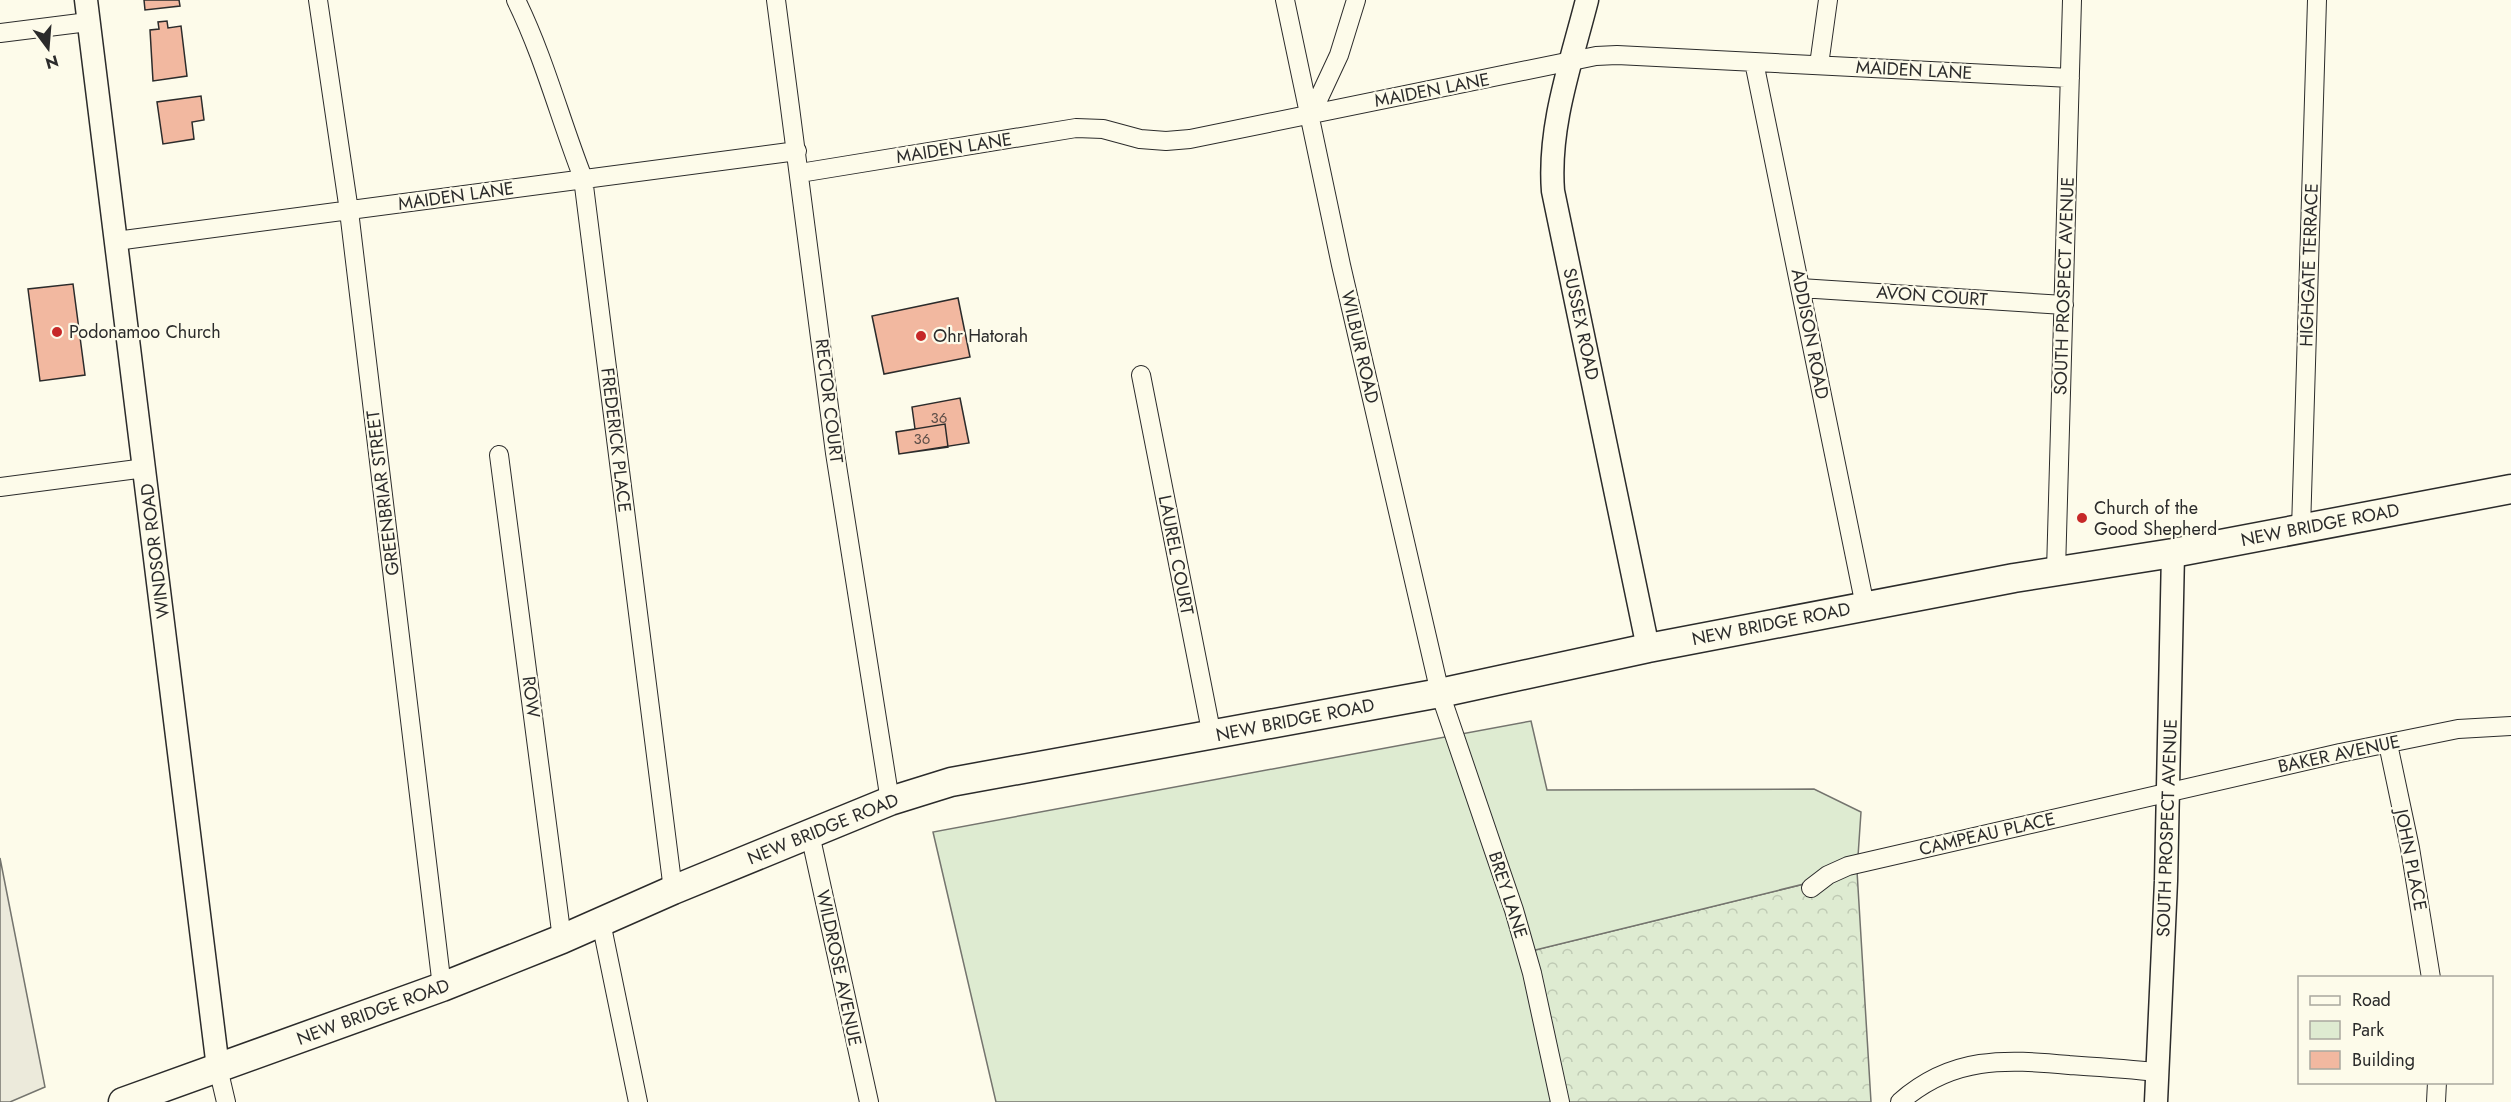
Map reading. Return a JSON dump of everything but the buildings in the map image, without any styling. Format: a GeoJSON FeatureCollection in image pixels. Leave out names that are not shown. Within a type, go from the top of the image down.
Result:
{"type":"FeatureCollection","features":[{"type":"Feature","properties":{"kind":"main road","name":"NEW BRIDGE ROAD"},"geometry":{"type":"LineString","coordinates":[[123,1102],[442,987],[890,801],[951,782],[1440,693],[1648,648],[1865,606],[2056,571],[2173,553],[2511,489]]}},
{"type":"Feature","properties":{"kind":"street","name":"GREENBRIAR STREET"},"geometry":{"type":"LineString","coordinates":[[318,0],[349,211],[442,987]]}},
{"type":"Feature","properties":{"kind":"street","name":"FREDERICK PLACE"},"geometry":{"type":"LineString","coordinates":[[516,0],[541,59],[562,126],[583,178],[673,890]]}},
{"type":"Feature","properties":{"kind":"street","name":"RECTOR COURT"},"geometry":{"type":"LineString","coordinates":[[776,0],[835,453],[890,801]]}},
{"type":"Feature","properties":{"kind":"street","name":"WILBUR ROAD"},"geometry":{"type":"LineString","coordinates":[[1285,0],[1341,265],[1440,693]]}},
{"type":"Feature","properties":{"kind":"street"},"geometry":{"type":"LineString","coordinates":[[1311,115],[1339,55],[1356,0]]}},
{"type":"Feature","properties":{"kind":"street","name":"SUSSEX ROAD"},"geometry":{"type":"LineString","coordinates":[[1587,0],[1553,136],[1551,162],[1553,191],[1648,648]]}},
{"type":"Feature","properties":{"kind":"street"},"geometry":{"type":"LineString","coordinates":[[1819,65],[1828,0]]}},
{"type":"Feature","properties":{"kind":"street","name":"SOUTH PROSPECT AVENUE"},"geometry":{"type":"LineString","coordinates":[[2056,571],[2072,0]]}},
{"type":"Feature","properties":{"kind":"street","name":"HIGHGATE TERRACE"},"geometry":{"type":"LineString","coordinates":[[2301,529],[2317,0]]}},
{"type":"Feature","properties":{"kind":"street"},"geometry":{"type":"LineString","coordinates":[[0,33],[87,11]]}},
{"type":"Feature","properties":{"kind":"street","name":"WINDSOR ROAD"},"geometry":{"type":"LineString","coordinates":[[87,11],[218,1068],[226,1102]]}},
{"type":"Feature","properties":{"kind":"street","name":"MAIDEN LANE"},"geometry":{"type":"LineString","coordinates":[[800,173],[1076,128],[1103,129],[1140,139],[1166,141],[1190,139],[1596,56],[1617,55],[2070,78]]}},
{"type":"Feature","properties":{"kind":"street","name":"ADDISON ROAD"},"geometry":{"type":"LineString","coordinates":[[1754,62],[1865,606]]}},
{"type":"Feature","properties":{"kind":"street","name":"MAIDEN LANE"},"geometry":{"type":"LineString","coordinates":[[116,241],[796,151]]}},
{"type":"Feature","properties":{"kind":"street","name":"AVON COURT"},"geometry":{"type":"LineString","coordinates":[[1800,288],[2064,305]]}},
{"type":"Feature","properties":{"kind":"street","name":"LAUREL COURT"},"geometry":{"type":"LineString","coordinates":[[1141,375],[1212,736]]}},
{"type":"Feature","properties":{"kind":"street","name":"ROW"},"geometry":{"type":"LineString","coordinates":[[499,455],[562,939]]}},
{"type":"Feature","properties":{"kind":"street"},"geometry":{"type":"LineString","coordinates":[[0,487],[145,468]]}},
{"type":"Feature","properties":{"kind":"street","name":"SOUTH PROSPECT AVENUE"},"geometry":{"type":"LineString","coordinates":[[2156,1102],[2166,881],[2173,553]]}},
{"type":"Feature","properties":{"kind":"street","name":"BREY LANE"},"geometry":{"type":"LineString","coordinates":[[1440,693],[1514,910],[1532,973],[1560,1102]]}},
{"type":"Feature","properties":{"kind":"street","name":"BAKER AVENUE"},"geometry":{"type":"LineString","coordinates":[[2168,792],[2458,729],[2511,726]]}},
{"type":"Feature","properties":{"kind":"street","name":"JOHN PLACE"},"geometry":{"type":"LineString","coordinates":[[2388,744],[2410,848],[2431,976]]}},
{"type":"Feature","properties":{"kind":"street","name":"CAMPEAU PLACE"},"geometry":{"type":"LineString","coordinates":[[1811,888],[1828,875],[1848,866],[2168,792]]}},
{"type":"Feature","properties":{"kind":"street","name":"WILDROSE AVENUE"},"geometry":{"type":"LineString","coordinates":[[810,834],[869,1102]]}},
{"type":"Feature","properties":{"kind":"street"},"geometry":{"type":"LineString","coordinates":[[601,922],[638,1102]]}},
{"type":"Feature","properties":{"kind":"street"},"geometry":{"type":"LineString","coordinates":[[1900,1102],[1930,1081],[1958,1069],[1985,1062],[2012,1060],[2157,1072]]}},
{"type":"Feature","properties":{"kind":"street"},"geometry":{"type":"LineString","coordinates":[[2436,1102],[2437,1084]]}},
{"type":"Feature","properties":{"kind":"green space"},"geometry":{"type":"Polygon","coordinates":[[[1531,721],[1547,790],[1814,789],[1861,812],[1857,871],[1523,953],[1565,1102],[996,1102],[933,832],[1531,721]]]}},
{"type":"Feature","properties":{"kind":"green space"},"geometry":{"type":"Polygon","coordinates":[[[1857,871],[1871,1102],[1565,1102],[1523,953],[1857,871]]]}},
{"type":"Feature","properties":{"kind":"shaded area"},"geometry":{"type":"Polygon","coordinates":[[[0,858],[45,1087],[10,1102],[0,1102],[0,858]]]}},
{"type":"Feature","properties":{"kind":"place","name":"Podonamoo Church"},"geometry":{"type":"Point","coordinates":[57,332]}},
{"type":"Feature","properties":{"kind":"place","name":"Ohr Hatorah"},"geometry":{"type":"Point","coordinates":[921,336]}},
{"type":"Feature","properties":{"kind":"place","name":"Church of the Good Shepherd"},"geometry":{"type":"Point","coordinates":[2082,518]}}]}
